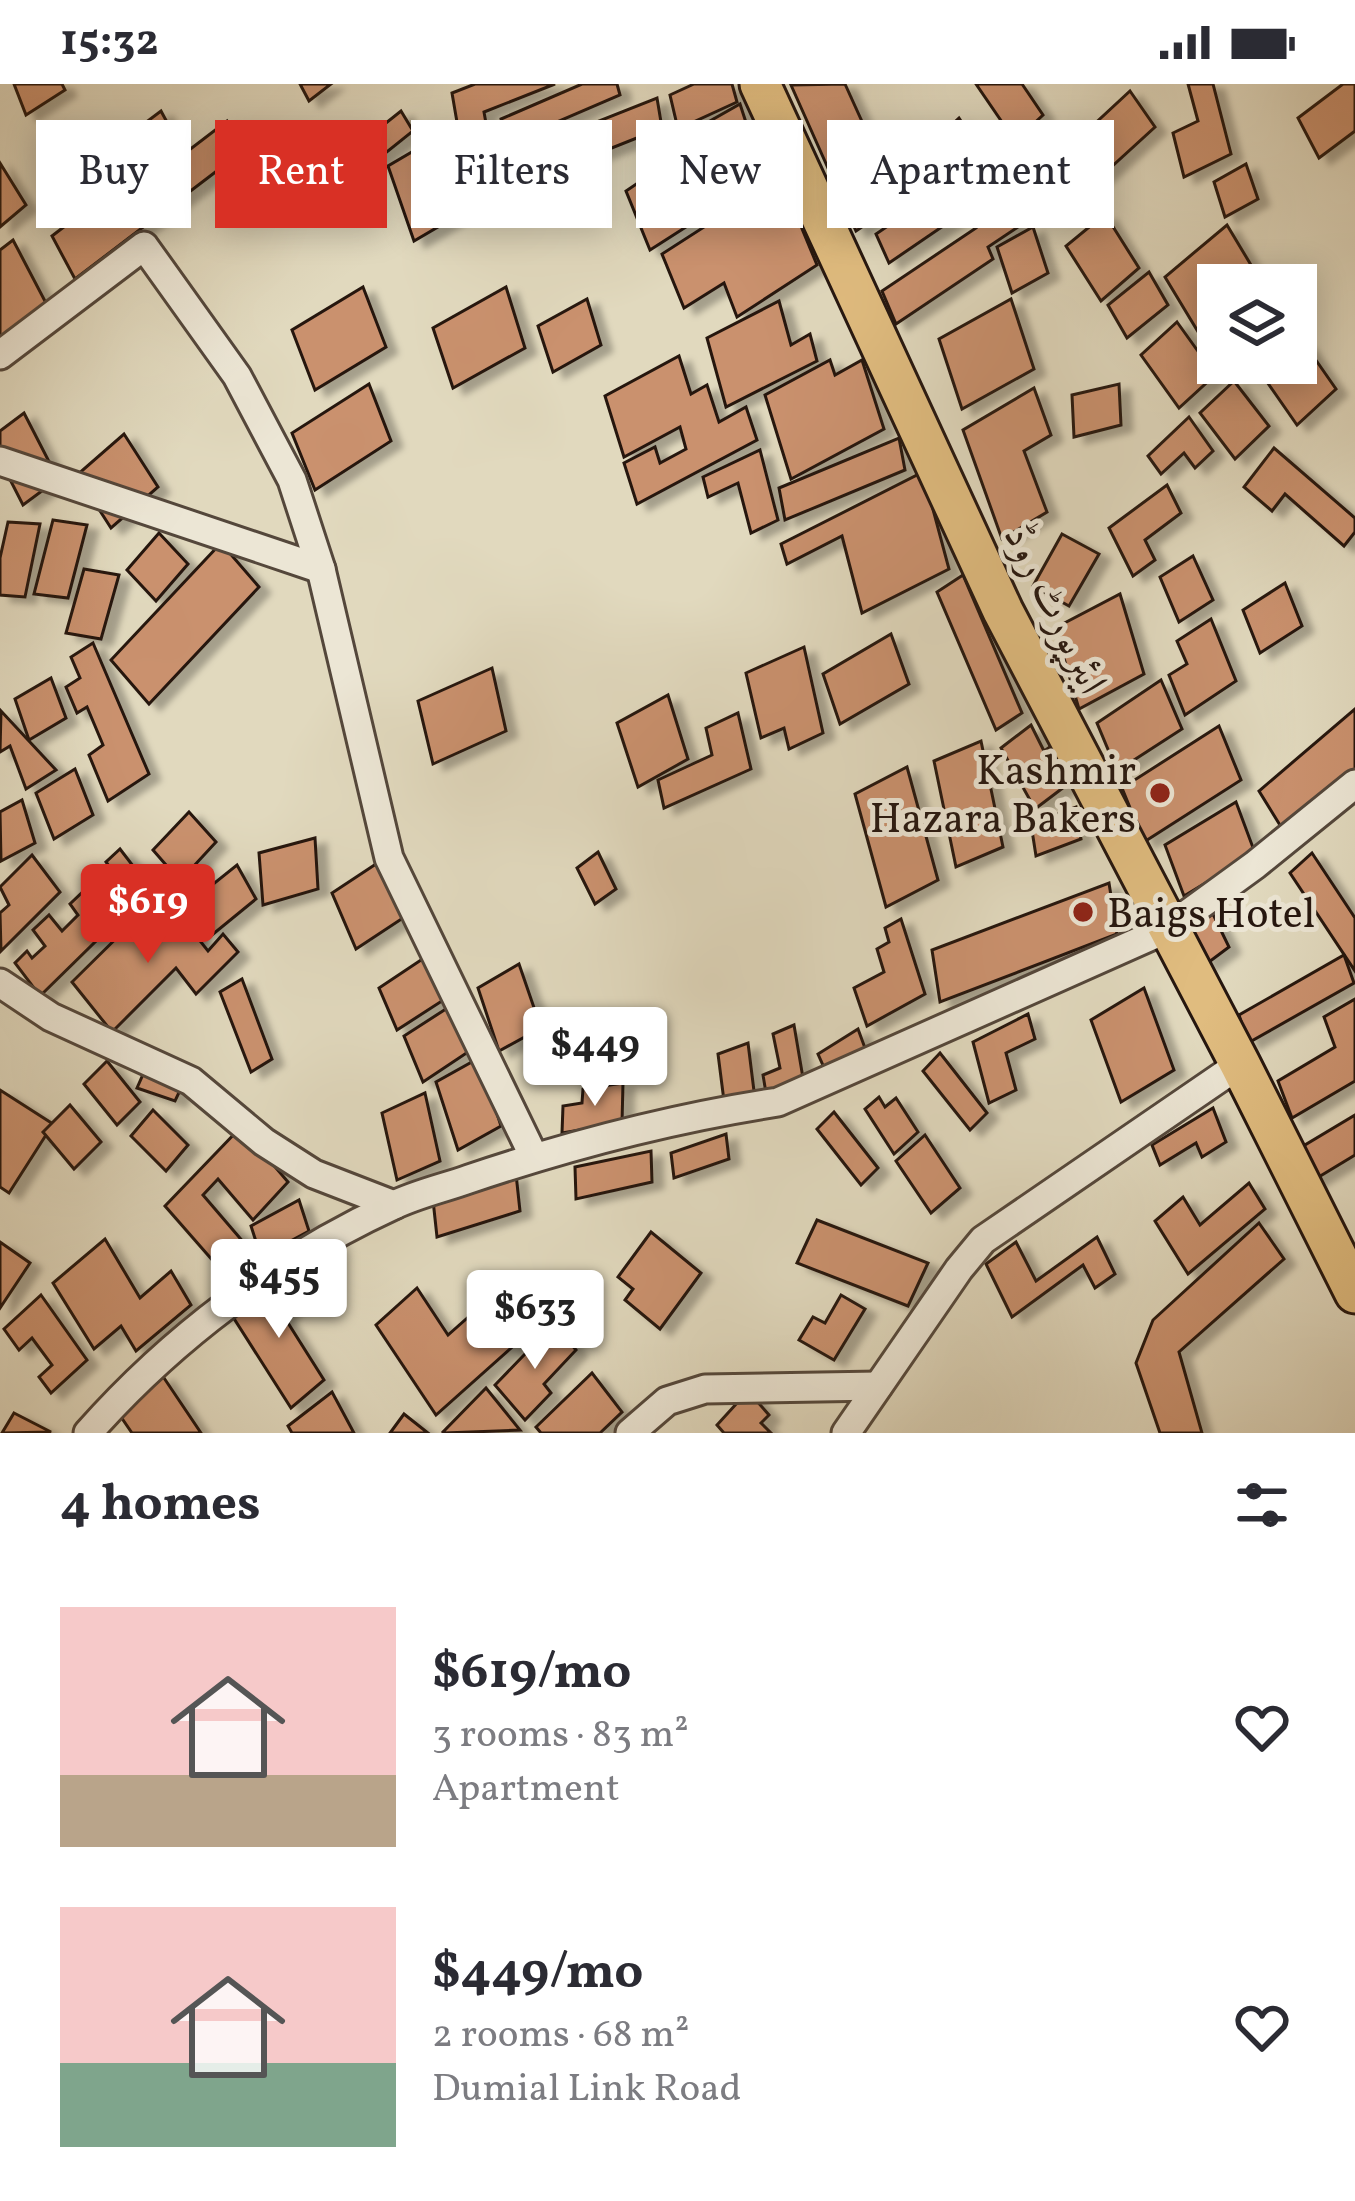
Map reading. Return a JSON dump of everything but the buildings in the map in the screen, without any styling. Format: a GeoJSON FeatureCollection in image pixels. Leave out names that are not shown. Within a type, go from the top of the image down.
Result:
{"type":"FeatureCollection","features":[{"type":"Feature","properties":{"kind":"highway","name":"ایئرپورٹ روڈ"},"geometry":{"type":"LineString","coordinates":[[760,84],[1003,611],[1355,1293]]}},
{"type":"Feature","properties":{"kind":"street"},"geometry":{"type":"LineString","coordinates":[[0,355],[144,246],[238,376],[292,480],[321,569],[389,857],[534,1157]]}},
{"type":"Feature","properties":{"kind":"street"},"geometry":{"type":"LineString","coordinates":[[0,461],[321,569]]}},
{"type":"Feature","properties":{"kind":"street"},"geometry":{"type":"LineString","coordinates":[[88,1433],[127,1388],[219,1310],[286,1264],[394,1205],[534,1157],[714,1112],[778,1102],[1167,929],[1255,866],[1355,784]]}},
{"type":"Feature","properties":{"kind":"street"},"geometry":{"type":"LineString","coordinates":[[0,983],[50,1017],[191,1081],[265,1142],[314,1174],[394,1205]]}},
{"type":"Feature","properties":{"kind":"street"},"geometry":{"type":"LineString","coordinates":[[846,1433],[983,1240],[1240,1064]]}},
{"type":"Feature","properties":{"kind":"street"},"geometry":{"type":"LineString","coordinates":[[630,1433],[667,1401],[705,1389],[878,1386]]}},
{"type":"Feature","properties":{"kind":"place","name":"Kashmir Hazara Bakers"},"geometry":{"type":"Point","coordinates":[1160,793]}},
{"type":"Feature","properties":{"kind":"place","name":"Baigs Hotel"},"geometry":{"type":"Point","coordinates":[1083,912]}}]}
